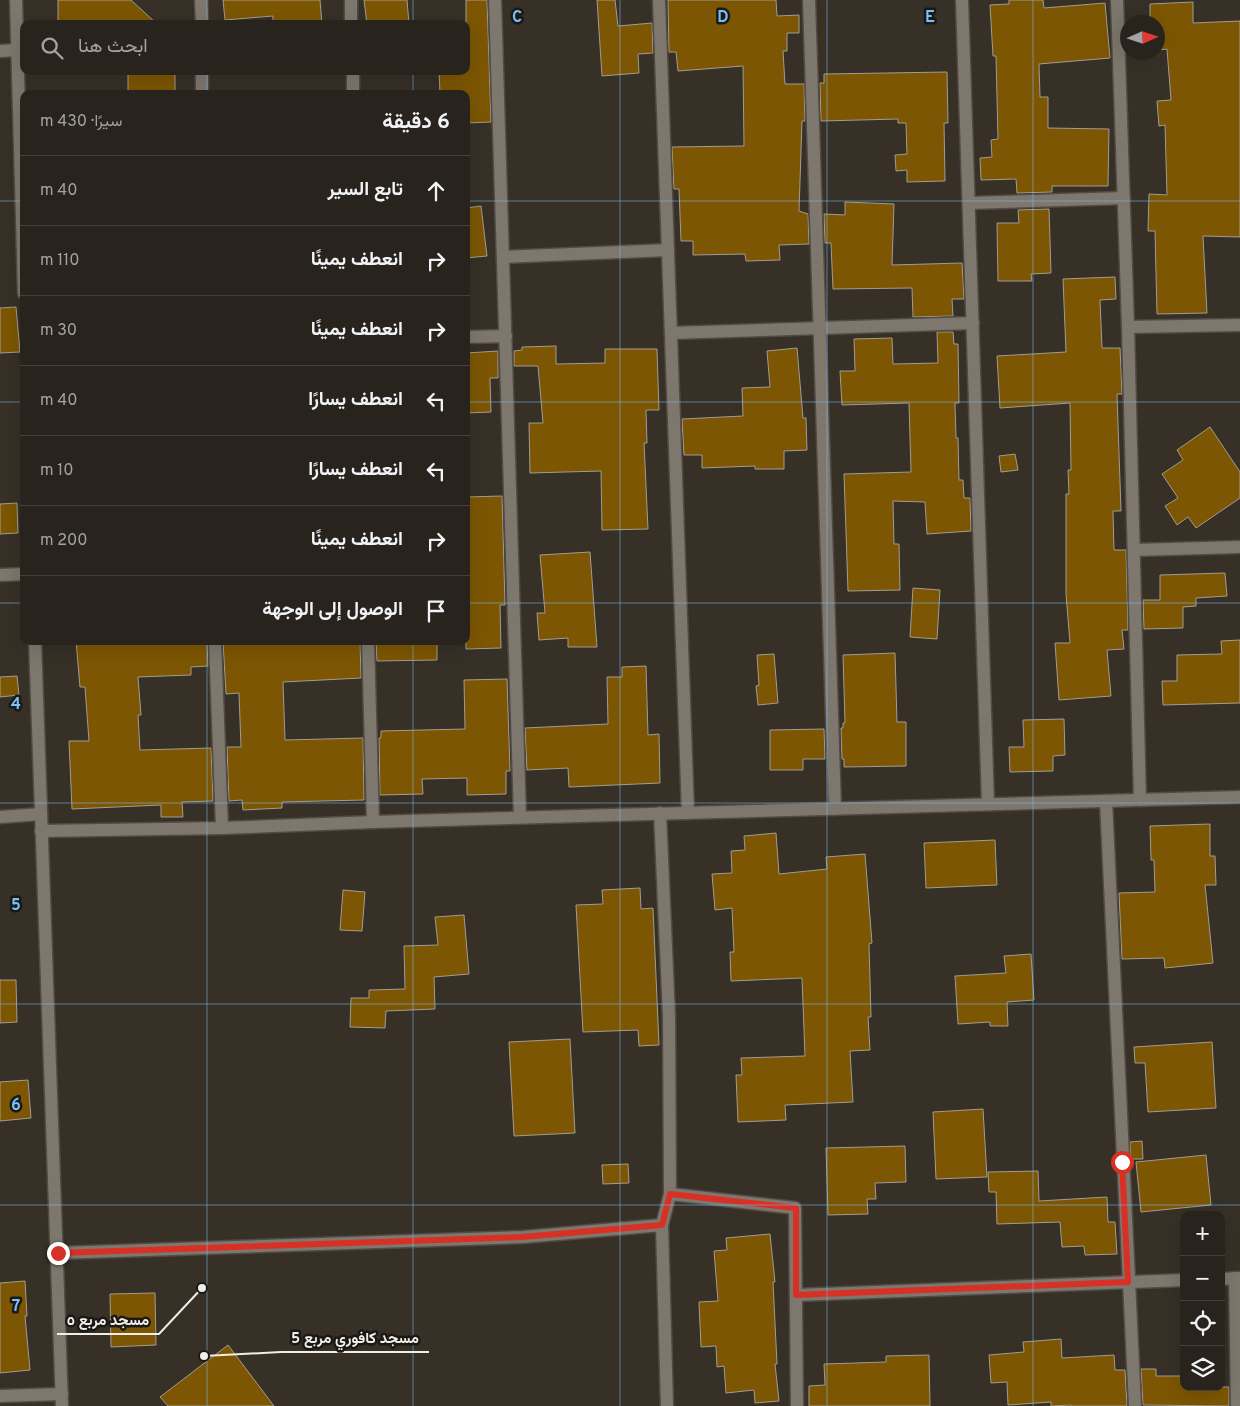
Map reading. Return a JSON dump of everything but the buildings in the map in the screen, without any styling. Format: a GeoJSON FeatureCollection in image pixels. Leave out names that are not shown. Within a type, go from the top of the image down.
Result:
{"type":"FeatureCollection","features":[{"type":"Feature","properties":{"kind":"street"},"geometry":{"type":"LineString","coordinates":[[16,0],[20,131]]}},
{"type":"Feature","properties":{"kind":"street"},"geometry":{"type":"LineString","coordinates":[[201,0],[202,20]]}},
{"type":"Feature","properties":{"kind":"street"},"geometry":{"type":"LineString","coordinates":[[351,0],[351,20]]}},
{"type":"Feature","properties":{"kind":"street"},"geometry":{"type":"LineString","coordinates":[[495,0],[520,818]]}},
{"type":"Feature","properties":{"kind":"street"},"geometry":{"type":"LineString","coordinates":[[659,0],[688,813]]}},
{"type":"Feature","properties":{"kind":"street"},"geometry":{"type":"LineString","coordinates":[[809,0],[835,809]]}},
{"type":"Feature","properties":{"kind":"street"},"geometry":{"type":"LineString","coordinates":[[962,0],[988,804]]}},
{"type":"Feature","properties":{"kind":"street"},"geometry":{"type":"LineString","coordinates":[[1117,0],[1128,327],[1140,800]]}},
{"type":"Feature","properties":{"kind":"street"},"geometry":{"type":"LineString","coordinates":[[0,51],[18,50]]}},
{"type":"Feature","properties":{"kind":"street"},"geometry":{"type":"LineString","coordinates":[[202,75],[202,90]]}},
{"type":"Feature","properties":{"kind":"street"},"geometry":{"type":"LineString","coordinates":[[353,75],[353,90]]}},
{"type":"Feature","properties":{"kind":"street"},"geometry":{"type":"LineString","coordinates":[[969,202],[1124,198]]}},
{"type":"Feature","properties":{"kind":"street"},"geometry":{"type":"LineString","coordinates":[[503,257],[668,250]]}},
{"type":"Feature","properties":{"kind":"street"},"geometry":{"type":"LineString","coordinates":[[671,333],[973,323]]}},
{"type":"Feature","properties":{"kind":"street"},"geometry":{"type":"LineString","coordinates":[[1128,327],[1240,325]]}},
{"type":"Feature","properties":{"kind":"street"},"geometry":{"type":"LineString","coordinates":[[470,337],[506,336]]}},
{"type":"Feature","properties":{"kind":"street"},"geometry":{"type":"LineString","coordinates":[[1134,550],[1240,547]]}},
{"type":"Feature","properties":{"kind":"street"},"geometry":{"type":"LineString","coordinates":[[0,575],[20,574]]}},
{"type":"Feature","properties":{"kind":"street"},"geometry":{"type":"LineString","coordinates":[[0,1396],[62,1400],[35,645]]}},
{"type":"Feature","properties":{"kind":"street"},"geometry":{"type":"LineString","coordinates":[[215,645],[222,828]]}},
{"type":"Feature","properties":{"kind":"street"},"geometry":{"type":"LineString","coordinates":[[368,645],[373,822]]}},
{"type":"Feature","properties":{"kind":"street"},"geometry":{"type":"LineString","coordinates":[[41,831],[222,828],[1240,797]]}},
{"type":"Feature","properties":{"kind":"street"},"geometry":{"type":"LineString","coordinates":[[1106,801],[1135,1406]]}},
{"type":"Feature","properties":{"kind":"street"},"geometry":{"type":"LineString","coordinates":[[0,817],[41,814]]}},
{"type":"Feature","properties":{"kind":"street"},"geometry":{"type":"LineString","coordinates":[[660,814],[669,1016],[670,1194],[662,1225],[667,1406]]}},
{"type":"Feature","properties":{"kind":"street"},"geometry":{"type":"LineString","coordinates":[[670,1194],[796,1208],[797,1406]]}},
{"type":"Feature","properties":{"kind":"street"},"geometry":{"type":"LineString","coordinates":[[58,1253],[522,1237],[662,1225]]}},
{"type":"Feature","properties":{"kind":"street"},"geometry":{"type":"LineString","coordinates":[[1225,1279],[1238,1278],[1237,1406]]}},
{"type":"Feature","properties":{"kind":"street"},"geometry":{"type":"LineString","coordinates":[[796,1295],[1180,1280]]}},
{"type":"Feature","properties":{"kind":"place","name":"مسجد مربع ٥"},"geometry":{"type":"Point","coordinates":[202,1288]}},
{"type":"Feature","properties":{"kind":"place","name":"مسجد كافوري مربع 5"},"geometry":{"type":"Point","coordinates":[204,1356]}},
{"type":"Feature","properties":{"kind":"route"},"geometry":{"type":"LineString","coordinates":[[58,1253],[522,1237],[662,1225],[670,1194],[796,1208],[796,1295],[1128,1282],[1122,1162]]}}]}
